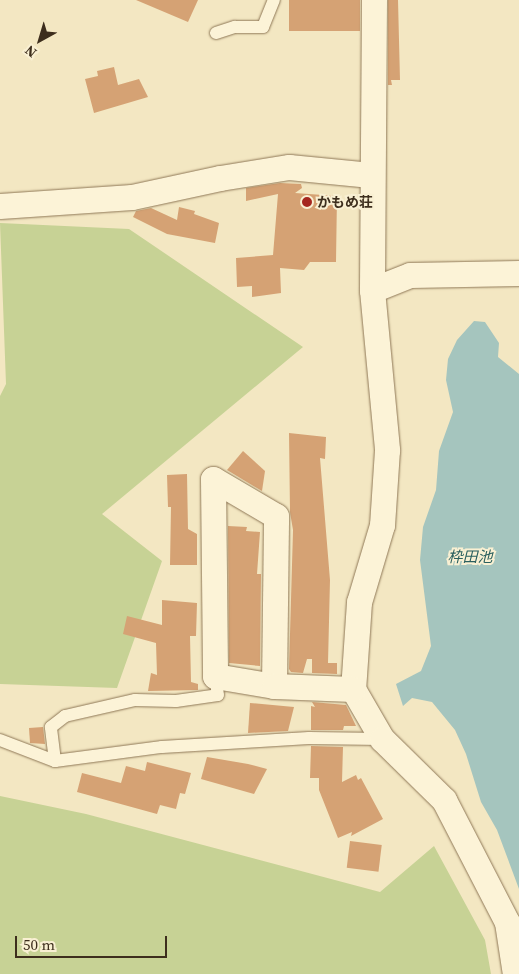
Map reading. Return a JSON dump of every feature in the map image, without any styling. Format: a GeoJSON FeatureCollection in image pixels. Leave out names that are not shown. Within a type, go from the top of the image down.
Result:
{"type":"FeatureCollection","features":[{"type":"Feature","properties":{"kind":"street"},"geometry":{"type":"LineString","coordinates":[[374,0],[371,175],[372,290],[387,450],[382,524],[359,602],[353,689],[382,739],[444,800],[506,922],[515,974]]}},
{"type":"Feature","properties":{"kind":"street"},"geometry":{"type":"LineString","coordinates":[[0,206],[132,197],[220,178],[289,167],[371,175]]}},
{"type":"Feature","properties":{"kind":"street"},"geometry":{"type":"LineString","coordinates":[[372,290],[410,275],[519,274]]}},
{"type":"Feature","properties":{"kind":"street"},"geometry":{"type":"LineString","coordinates":[[274,686],[276,516],[213,479],[215,676],[274,686],[353,689]]}},
{"type":"Feature","properties":{"kind":"lane"},"geometry":{"type":"LineString","coordinates":[[216,33],[236,27],[263,27],[274,0]]}},
{"type":"Feature","properties":{"kind":"lane"},"geometry":{"type":"LineString","coordinates":[[55,761],[50,727],[65,716],[136,700],[176,701],[218,695],[215,676]]}},
{"type":"Feature","properties":{"kind":"lane"},"geometry":{"type":"LineString","coordinates":[[0,740],[55,761],[162,747],[309,738],[382,739]]}},
{"type":"Feature","properties":{"kind":"green space"},"geometry":{"type":"Polygon","coordinates":[[[0,223],[129,229],[303,347],[102,514],[162,561],[117,688],[0,684],[0,396],[6,384],[0,223]]]}},
{"type":"Feature","properties":{"kind":"green space"},"geometry":{"type":"Polygon","coordinates":[[[0,796],[86,814],[380,892],[434,846],[485,940],[491,974],[0,974],[0,796]]]}},
{"type":"Feature","properties":{"kind":"water","name":"枠田池"},"geometry":{"type":"Polygon","coordinates":[[[474,321],[485,322],[499,343],[498,357],[519,374],[519,889],[497,830],[481,802],[466,754],[455,730],[432,702],[412,698],[403,706],[396,684],[421,671],[431,646],[420,560],[423,527],[436,490],[439,451],[453,412],[446,380],[448,359],[457,340],[474,321]]]}},
{"type":"Feature","properties":{"kind":"building"},"geometry":{"type":"Polygon","coordinates":[[[136,0],[198,0],[188,22],[136,0]]]}},
{"type":"Feature","properties":{"kind":"building"},"geometry":{"type":"Polygon","coordinates":[[[289,0],[360,0],[360,31],[289,31],[289,0]]]}},
{"type":"Feature","properties":{"kind":"building"},"geometry":{"type":"Polygon","coordinates":[[[388,0],[398,0],[400,80],[391,80],[392,85],[388,85],[388,0]]]}},
{"type":"Feature","properties":{"kind":"building"},"geometry":{"type":"Polygon","coordinates":[[[114,67],[118,85],[139,79],[148,97],[94,113],[85,79],[98,76],[97,71],[114,67]]]}},
{"type":"Feature","properties":{"kind":"building"},"geometry":{"type":"Polygon","coordinates":[[[280,183],[301,184],[302,188],[295,193],[337,196],[336,262],[310,262],[304,270],[280,268],[281,293],[252,297],[252,286],[237,287],[236,258],[273,255],[278,194],[246,201],[246,188],[280,183]]]}},
{"type":"Feature","properties":{"kind":"building"},"geometry":{"type":"Polygon","coordinates":[[[179,207],[195,211],[194,214],[219,223],[215,243],[167,234],[133,217],[136,211],[151,208],[177,220],[179,207]]]}},
{"type":"Feature","properties":{"kind":"building"},"geometry":{"type":"Polygon","coordinates":[[[289,433],[326,437],[325,459],[320,458],[330,580],[328,663],[337,663],[337,674],[312,673],[312,659],[307,659],[303,673],[291,672],[289,669],[293,530],[290,512],[289,433]]]}},
{"type":"Feature","properties":{"kind":"building"},"geometry":{"type":"Polygon","coordinates":[[[243,451],[265,471],[262,491],[227,470],[243,451]]]}},
{"type":"Feature","properties":{"kind":"building"},"geometry":{"type":"Polygon","coordinates":[[[187,474],[188,529],[197,534],[197,565],[170,565],[171,507],[168,507],[167,475],[187,474]]]}},
{"type":"Feature","properties":{"kind":"building"},"geometry":{"type":"Polygon","coordinates":[[[228,526],[247,527],[246,531],[260,532],[257,574],[261,574],[260,666],[229,663],[228,526]]]}},
{"type":"Feature","properties":{"kind":"building"},"geometry":{"type":"Polygon","coordinates":[[[162,600],[197,603],[196,636],[190,636],[191,682],[198,684],[198,690],[148,691],[151,673],[157,675],[156,643],[123,634],[127,616],[162,625],[162,600]]]}},
{"type":"Feature","properties":{"kind":"building"},"geometry":{"type":"Polygon","coordinates":[[[312,702],[346,705],[356,726],[344,726],[343,730],[311,730],[311,706],[315,707],[312,702]]]}},
{"type":"Feature","properties":{"kind":"building"},"geometry":{"type":"Polygon","coordinates":[[[250,703],[294,707],[288,731],[248,733],[250,703]]]}},
{"type":"Feature","properties":{"kind":"building"},"geometry":{"type":"Polygon","coordinates":[[[43,727],[45,744],[30,743],[29,728],[43,727]]]}},
{"type":"Feature","properties":{"kind":"building"},"geometry":{"type":"Polygon","coordinates":[[[311,746],[343,747],[342,782],[356,775],[358,780],[361,778],[383,819],[351,836],[352,832],[338,838],[319,790],[319,778],[310,778],[311,746]]]}},
{"type":"Feature","properties":{"kind":"building"},"geometry":{"type":"Polygon","coordinates":[[[207,757],[267,769],[254,794],[201,779],[207,757]]]}},
{"type":"Feature","properties":{"kind":"building"},"geometry":{"type":"Polygon","coordinates":[[[147,762],[191,773],[185,794],[180,793],[176,809],[160,805],[157,814],[77,792],[82,773],[121,783],[126,766],[145,771],[147,762]]]}},
{"type":"Feature","properties":{"kind":"building"},"geometry":{"type":"Polygon","coordinates":[[[350,841],[382,845],[378,872],[347,868],[350,841]]]}},
{"type":"Feature","properties":{"kind":"place","name":"かもめ荘"},"geometry":{"type":"Point","coordinates":[307,202]}}]}
